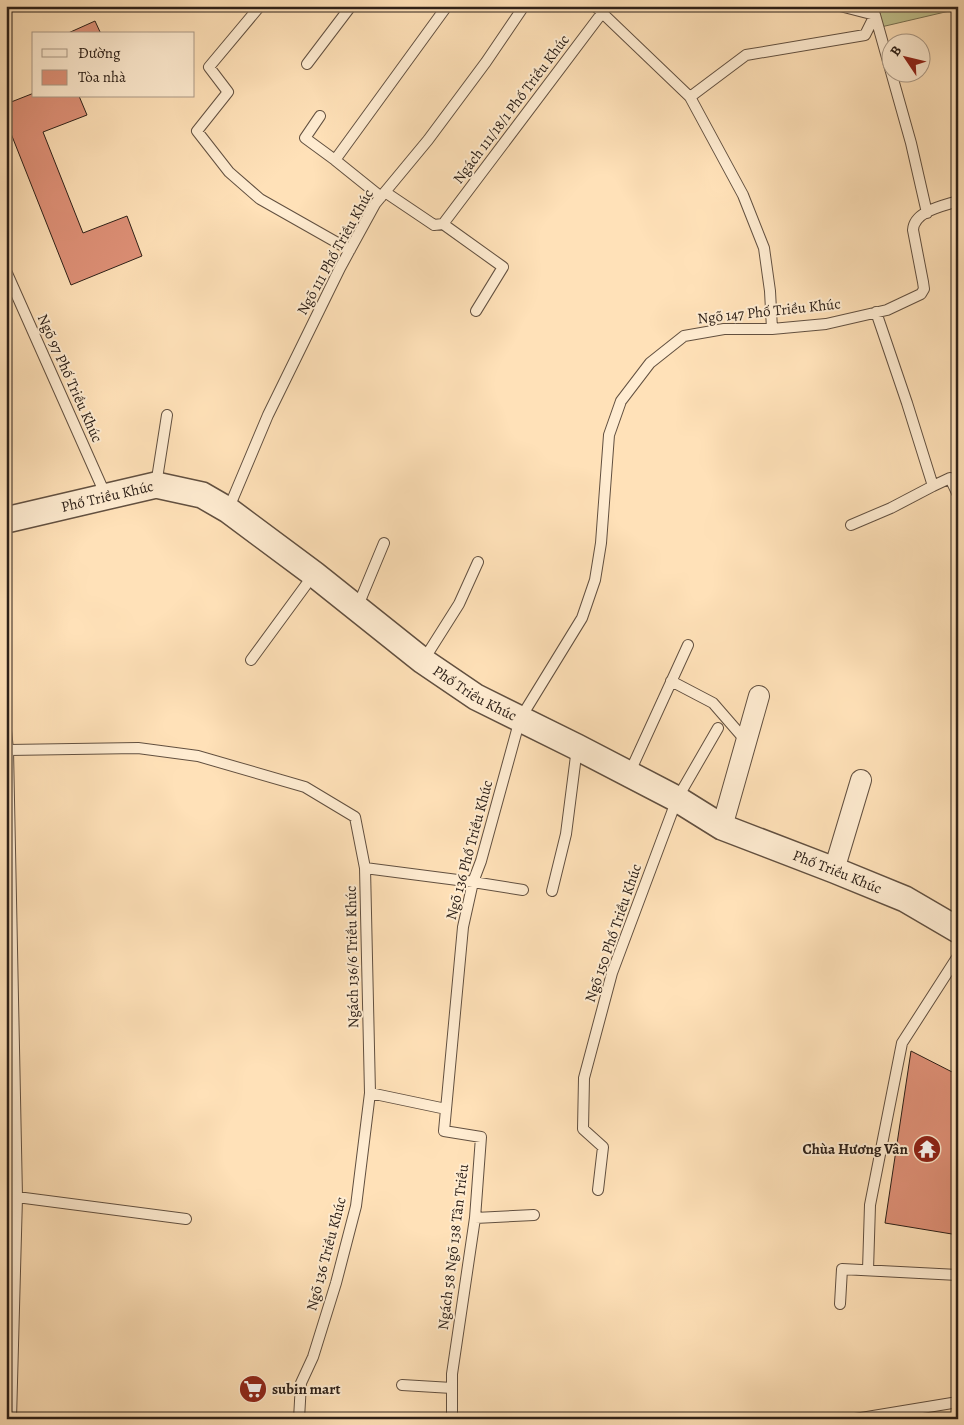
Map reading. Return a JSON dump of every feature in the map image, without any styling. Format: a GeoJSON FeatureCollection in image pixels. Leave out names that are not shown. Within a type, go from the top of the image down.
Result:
{"type":"FeatureCollection","features":[{"type":"Feature","properties":{"kind":"street","name":"Phố Triều Khúc"},"geometry":{"type":"LineString","coordinates":[[6,520],[156,485],[202,494],[228,510],[314,574],[423,661],[476,697],[577,747],[677,800],[722,827],[905,899],[958,930]]}},
{"type":"Feature","properties":{"kind":"street"},"geometry":{"type":"LineString","coordinates":[[722,827],[759,696]]}},
{"type":"Feature","properties":{"kind":"street"},"geometry":{"type":"LineString","coordinates":[[834,870],[861,780]]}},
{"type":"Feature","properties":{"kind":"lane"},"geometry":{"type":"LineString","coordinates":[[260,6],[209,67],[228,92],[197,131],[229,172],[260,199],[350,250]]}},
{"type":"Feature","properties":{"kind":"lane"},"geometry":{"type":"LineString","coordinates":[[307,64],[351,6]]}},
{"type":"Feature","properties":{"kind":"lane"},"geometry":{"type":"LineString","coordinates":[[335,160],[447,6]]}},
{"type":"Feature","properties":{"kind":"lane","name":"Ngõ 111 Phố Triều Khúc"},"geometry":{"type":"LineString","coordinates":[[228,510],[268,416],[350,250],[375,204],[428,140],[486,62],[524,6]]}},
{"type":"Feature","properties":{"kind":"lane"},"geometry":{"type":"LineString","coordinates":[[840,6],[875,15]]}},
{"type":"Feature","properties":{"kind":"lane"},"geometry":{"type":"LineString","coordinates":[[598,10],[690,97],[743,194],[764,248],[770,291],[772,329]]}},
{"type":"Feature","properties":{"kind":"lane","name":"Ngách 111/18/1 Phố Triều Khúc"},"geometry":{"type":"LineString","coordinates":[[443,224],[598,10]]}},
{"type":"Feature","properties":{"kind":"lane"},"geometry":{"type":"LineString","coordinates":[[690,97],[746,55],[865,35],[875,15]]}},
{"type":"Feature","properties":{"kind":"lane"},"geometry":{"type":"LineString","coordinates":[[875,15],[911,143],[927,213],[958,201]]}},
{"type":"Feature","properties":{"kind":"lane"},"geometry":{"type":"LineString","coordinates":[[320,116],[305,138],[383,194],[434,225],[443,224],[503,267],[476,311]]}},
{"type":"Feature","properties":{"kind":"lane","name":"Ngõ 147 Phố Triều Khúc"},"geometry":{"type":"LineString","coordinates":[[520,719],[582,618],[596,580],[601,542],[609,435],[621,401],[650,363],[684,336],[724,329],[772,329],[826,324],[887,310],[921,294],[924,289],[913,230],[914,222],[927,213]]}},
{"type":"Feature","properties":{"kind":"lane","name":"Ngõ 97 Phố Triều Khúc"},"geometry":{"type":"LineString","coordinates":[[6,271],[106,496]]}},
{"type":"Feature","properties":{"kind":"lane"},"geometry":{"type":"LineString","coordinates":[[876,312],[933,486]]}},
{"type":"Feature","properties":{"kind":"lane"},"geometry":{"type":"LineString","coordinates":[[156,485],[167,415]]}},
{"type":"Feature","properties":{"kind":"lane"},"geometry":{"type":"LineString","coordinates":[[851,525],[891,508],[954,476],[958,495]]}},
{"type":"Feature","properties":{"kind":"lane"},"geometry":{"type":"LineString","coordinates":[[357,609],[384,543]]}},
{"type":"Feature","properties":{"kind":"lane"},"geometry":{"type":"LineString","coordinates":[[423,661],[459,604],[478,562]]}},
{"type":"Feature","properties":{"kind":"lane"},"geometry":{"type":"LineString","coordinates":[[251,660],[314,574]]}},
{"type":"Feature","properties":{"kind":"lane"},"geometry":{"type":"LineString","coordinates":[[628,775],[688,646]]}},
{"type":"Feature","properties":{"kind":"lane"},"geometry":{"type":"LineString","coordinates":[[671,682],[712,703],[746,741]]}},
{"type":"Feature","properties":{"kind":"lane","name":"Ngõ 136 Phố Triều Khúc"},"geometry":{"type":"LineString","coordinates":[[446,1110],[463,927],[473,882],[481,860],[520,719]]}},
{"type":"Feature","properties":{"kind":"lane"},"geometry":{"type":"LineString","coordinates":[[677,800],[718,728]]}},
{"type":"Feature","properties":{"kind":"lane"},"geometry":{"type":"LineString","coordinates":[[6,730],[8,750],[16,1197],[11,1419]]}},
{"type":"Feature","properties":{"kind":"lane"},"geometry":{"type":"LineString","coordinates":[[552,890],[566,834],[577,747]]}},
{"type":"Feature","properties":{"kind":"lane"},"geometry":{"type":"LineString","coordinates":[[8,750],[138,748],[198,756],[305,787],[355,817],[365,868]]}},
{"type":"Feature","properties":{"kind":"lane","name":"Ngõ 150 Phố Triều Khúc"},"geometry":{"type":"LineString","coordinates":[[598,1190],[603,1146],[582,1128],[584,1078],[612,973],[677,800]]}},
{"type":"Feature","properties":{"kind":"lane","name":"Ngách 136/6 Triều Khúc"},"geometry":{"type":"LineString","coordinates":[[370,1093],[365,868],[523,890]]}},
{"type":"Feature","properties":{"kind":"lane"},"geometry":{"type":"LineString","coordinates":[[868,1270],[870,1205],[902,1043],[958,956]]}},
{"type":"Feature","properties":{"kind":"lane"},"geometry":{"type":"LineString","coordinates":[[370,1093],[446,1110]]}},
{"type":"Feature","properties":{"kind":"lane","name":"Ngõ 136 Triều Khúc"},"geometry":{"type":"LineString","coordinates":[[300,1419],[301,1383],[313,1357],[336,1283],[356,1206],[370,1093]]}},
{"type":"Feature","properties":{"kind":"lane","name":"Ngách 58 Ngõ 138 Tân Triều"},"geometry":{"type":"LineString","coordinates":[[446,1110],[444,1131],[481,1137],[475,1218],[452,1374],[452,1419]]}},
{"type":"Feature","properties":{"kind":"lane"},"geometry":{"type":"LineString","coordinates":[[16,1197],[186,1219]]}},
{"type":"Feature","properties":{"kind":"lane"},"geometry":{"type":"LineString","coordinates":[[475,1218],[534,1215]]}},
{"type":"Feature","properties":{"kind":"lane"},"geometry":{"type":"LineString","coordinates":[[840,1304],[842,1269],[958,1275]]}},
{"type":"Feature","properties":{"kind":"lane"},"geometry":{"type":"LineString","coordinates":[[402,1385],[452,1388]]}},
{"type":"Feature","properties":{"kind":"lane"},"geometry":{"type":"LineString","coordinates":[[855,1419],[958,1402]]}},
{"type":"Feature","properties":{"kind":"green space"},"geometry":{"type":"Polygon","coordinates":[[[877,6],[958,6],[958,9],[881,27],[877,6]]]}},
{"type":"Feature","properties":{"kind":"building"},"geometry":{"type":"Polygon","coordinates":[[[95,21],[100,32],[70,32],[95,21]]]}},
{"type":"Feature","properties":{"kind":"building"},"geometry":{"type":"Polygon","coordinates":[[[32,94],[32,98],[80,98],[87,115],[43,132],[83,233],[127,216],[142,256],[71,285],[6,121],[6,104],[32,94]]]}},
{"type":"Feature","properties":{"kind":"building","name":"Chùa Hương Vân"},"geometry":{"type":"Polygon","coordinates":[[[911,1051],[958,1075],[958,1235],[885,1223],[911,1051]]]}},
{"type":"Feature","properties":{"kind":"place","name":"Chùa Hương Vân"},"geometry":{"type":"Point","coordinates":[927,1149]}},
{"type":"Feature","properties":{"kind":"place","name":"subin mart"},"geometry":{"type":"Point","coordinates":[253,1389]}}]}
